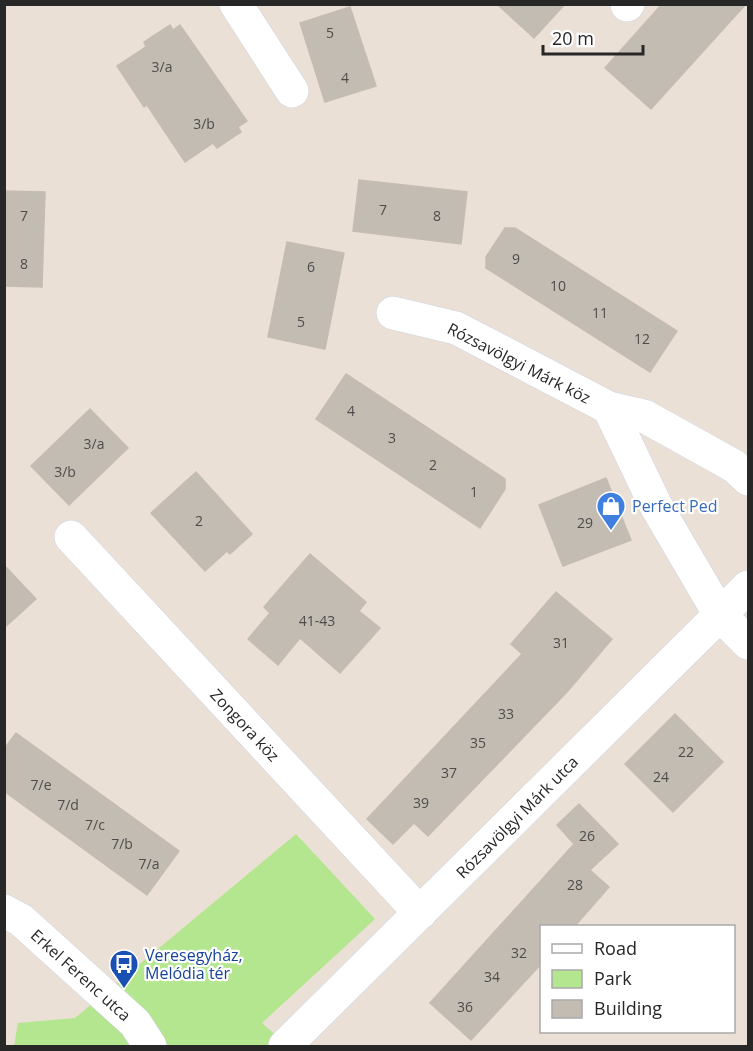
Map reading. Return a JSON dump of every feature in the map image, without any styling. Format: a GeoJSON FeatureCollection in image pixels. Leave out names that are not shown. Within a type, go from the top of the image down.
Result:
{"type":"FeatureCollection","features":[{"type":"Feature","properties":{"kind":"street"},"geometry":{"type":"LineString","coordinates":[[236,4],[292,91]]}},
{"type":"Feature","properties":{"kind":"street","name":"Rózsavölgyi Márk köz"},"geometry":{"type":"LineString","coordinates":[[393,313],[456,328],[609,408],[645,416],[734,466],[748,479]]}},
{"type":"Feature","properties":{"kind":"street","name":"Rózsavölgyi Márk köz"},"geometry":{"type":"LineString","coordinates":[[609,408],[655,504],[720,615],[748,643]]}},
{"type":"Feature","properties":{"kind":"street","name":"Zongora köz"},"geometry":{"type":"LineString","coordinates":[[71,537],[420,914]]}},
{"type":"Feature","properties":{"kind":"street","name":"Rózsavölgyi Márk utca"},"geometry":{"type":"LineString","coordinates":[[300,1042],[420,914],[748,587]]}},
{"type":"Feature","properties":{"kind":"street","name":"Erkel Ferenc utca"},"geometry":{"type":"LineString","coordinates":[[4,911],[21,920],[135,1023],[150,1047]]}},
{"type":"Feature","properties":{"kind":"green space"},"geometry":{"type":"Polygon","coordinates":[[[296,834],[375,919],[262,1023],[288,1046],[14,1046],[18,1023],[75,1018],[296,834]]]}},
{"type":"Feature","properties":{"kind":"building"},"geometry":{"type":"Polygon","coordinates":[[[497,4],[565,4],[534,38],[497,4]]]}},
{"type":"Feature","properties":{"kind":"building"},"geometry":{"type":"Polygon","coordinates":[[[662,4],[746,4],[651,109],[605,68],[662,4]]]}},
{"type":"Feature","properties":{"kind":"building"},"geometry":{"type":"Polygon","coordinates":[[[350,7],[376,86],[325,102],[300,23],[350,7]]]}},
{"type":"Feature","properties":{"kind":"building"},"geometry":{"type":"Polygon","coordinates":[[[170,25],[173,30],[180,25],[247,121],[238,127],[241,132],[217,148],[213,143],[185,162],[147,105],[144,107],[117,66],[146,47],[144,42],[170,25]]]}},
{"type":"Feature","properties":{"kind":"building"},"geometry":{"type":"Polygon","coordinates":[[[359,180],[467,192],[461,244],[353,231],[359,180]]]}},
{"type":"Feature","properties":{"kind":"building"},"geometry":{"type":"Polygon","coordinates":[[[4,191],[45,192],[42,287],[4,286],[4,191]]]}},
{"type":"Feature","properties":{"kind":"building"},"geometry":{"type":"Polygon","coordinates":[[[505,228],[515,228],[677,331],[650,372],[486,268],[486,257],[505,228]]]}},
{"type":"Feature","properties":{"kind":"building"},"geometry":{"type":"Polygon","coordinates":[[[287,242],[344,253],[325,349],[268,337],[287,242]]]}},
{"type":"Feature","properties":{"kind":"building"},"geometry":{"type":"Polygon","coordinates":[[[346,374],[505,479],[505,489],[480,528],[316,419],[346,374]]]}},
{"type":"Feature","properties":{"kind":"building"},"geometry":{"type":"Polygon","coordinates":[[[90,409],[128,448],[69,505],[31,466],[90,409]]]}},
{"type":"Feature","properties":{"kind":"building"},"geometry":{"type":"Polygon","coordinates":[[[196,472],[252,534],[230,554],[227,551],[205,571],[151,513],[196,472]]]}},
{"type":"Feature","properties":{"kind":"building"},"geometry":{"type":"Polygon","coordinates":[[[606,478],[631,540],[563,566],[539,505],[606,478]]]}},
{"type":"Feature","properties":{"kind":"building"},"geometry":{"type":"Polygon","coordinates":[[[310,554],[366,602],[359,611],[380,628],[340,673],[300,638],[278,665],[248,639],[270,613],[264,607],[310,554]]]}},
{"type":"Feature","properties":{"kind":"building"},"geometry":{"type":"Polygon","coordinates":[[[4,565],[36,599],[4,628],[4,565]]]}},
{"type":"Feature","properties":{"kind":"building"},"geometry":{"type":"Polygon","coordinates":[[[556,592],[612,639],[567,692],[428,836],[414,823],[393,844],[367,819],[522,654],[511,644],[556,592]]]}},
{"type":"Feature","properties":{"kind":"building"},"geometry":{"type":"Polygon","coordinates":[[[675,714],[723,762],[673,812],[625,764],[675,714]]]}},
{"type":"Feature","properties":{"kind":"building"},"geometry":{"type":"Polygon","coordinates":[[[16,733],[179,851],[147,895],[4,791],[4,749],[16,733]]]}},
{"type":"Feature","properties":{"kind":"building"},"geometry":{"type":"Polygon","coordinates":[[[579,804],[618,844],[590,870],[609,887],[576,925],[540,925],[540,965],[471,1040],[430,1003],[574,844],[557,825],[579,804]]]}},
{"type":"Feature","properties":{"kind":"place","name":"Perfect Ped"},"geometry":{"type":"Point","coordinates":[611,532]}},
{"type":"Feature","properties":{"kind":"place","name":"Veresegyház, Melódia tér"},"geometry":{"type":"Point","coordinates":[124,990]}}]}
